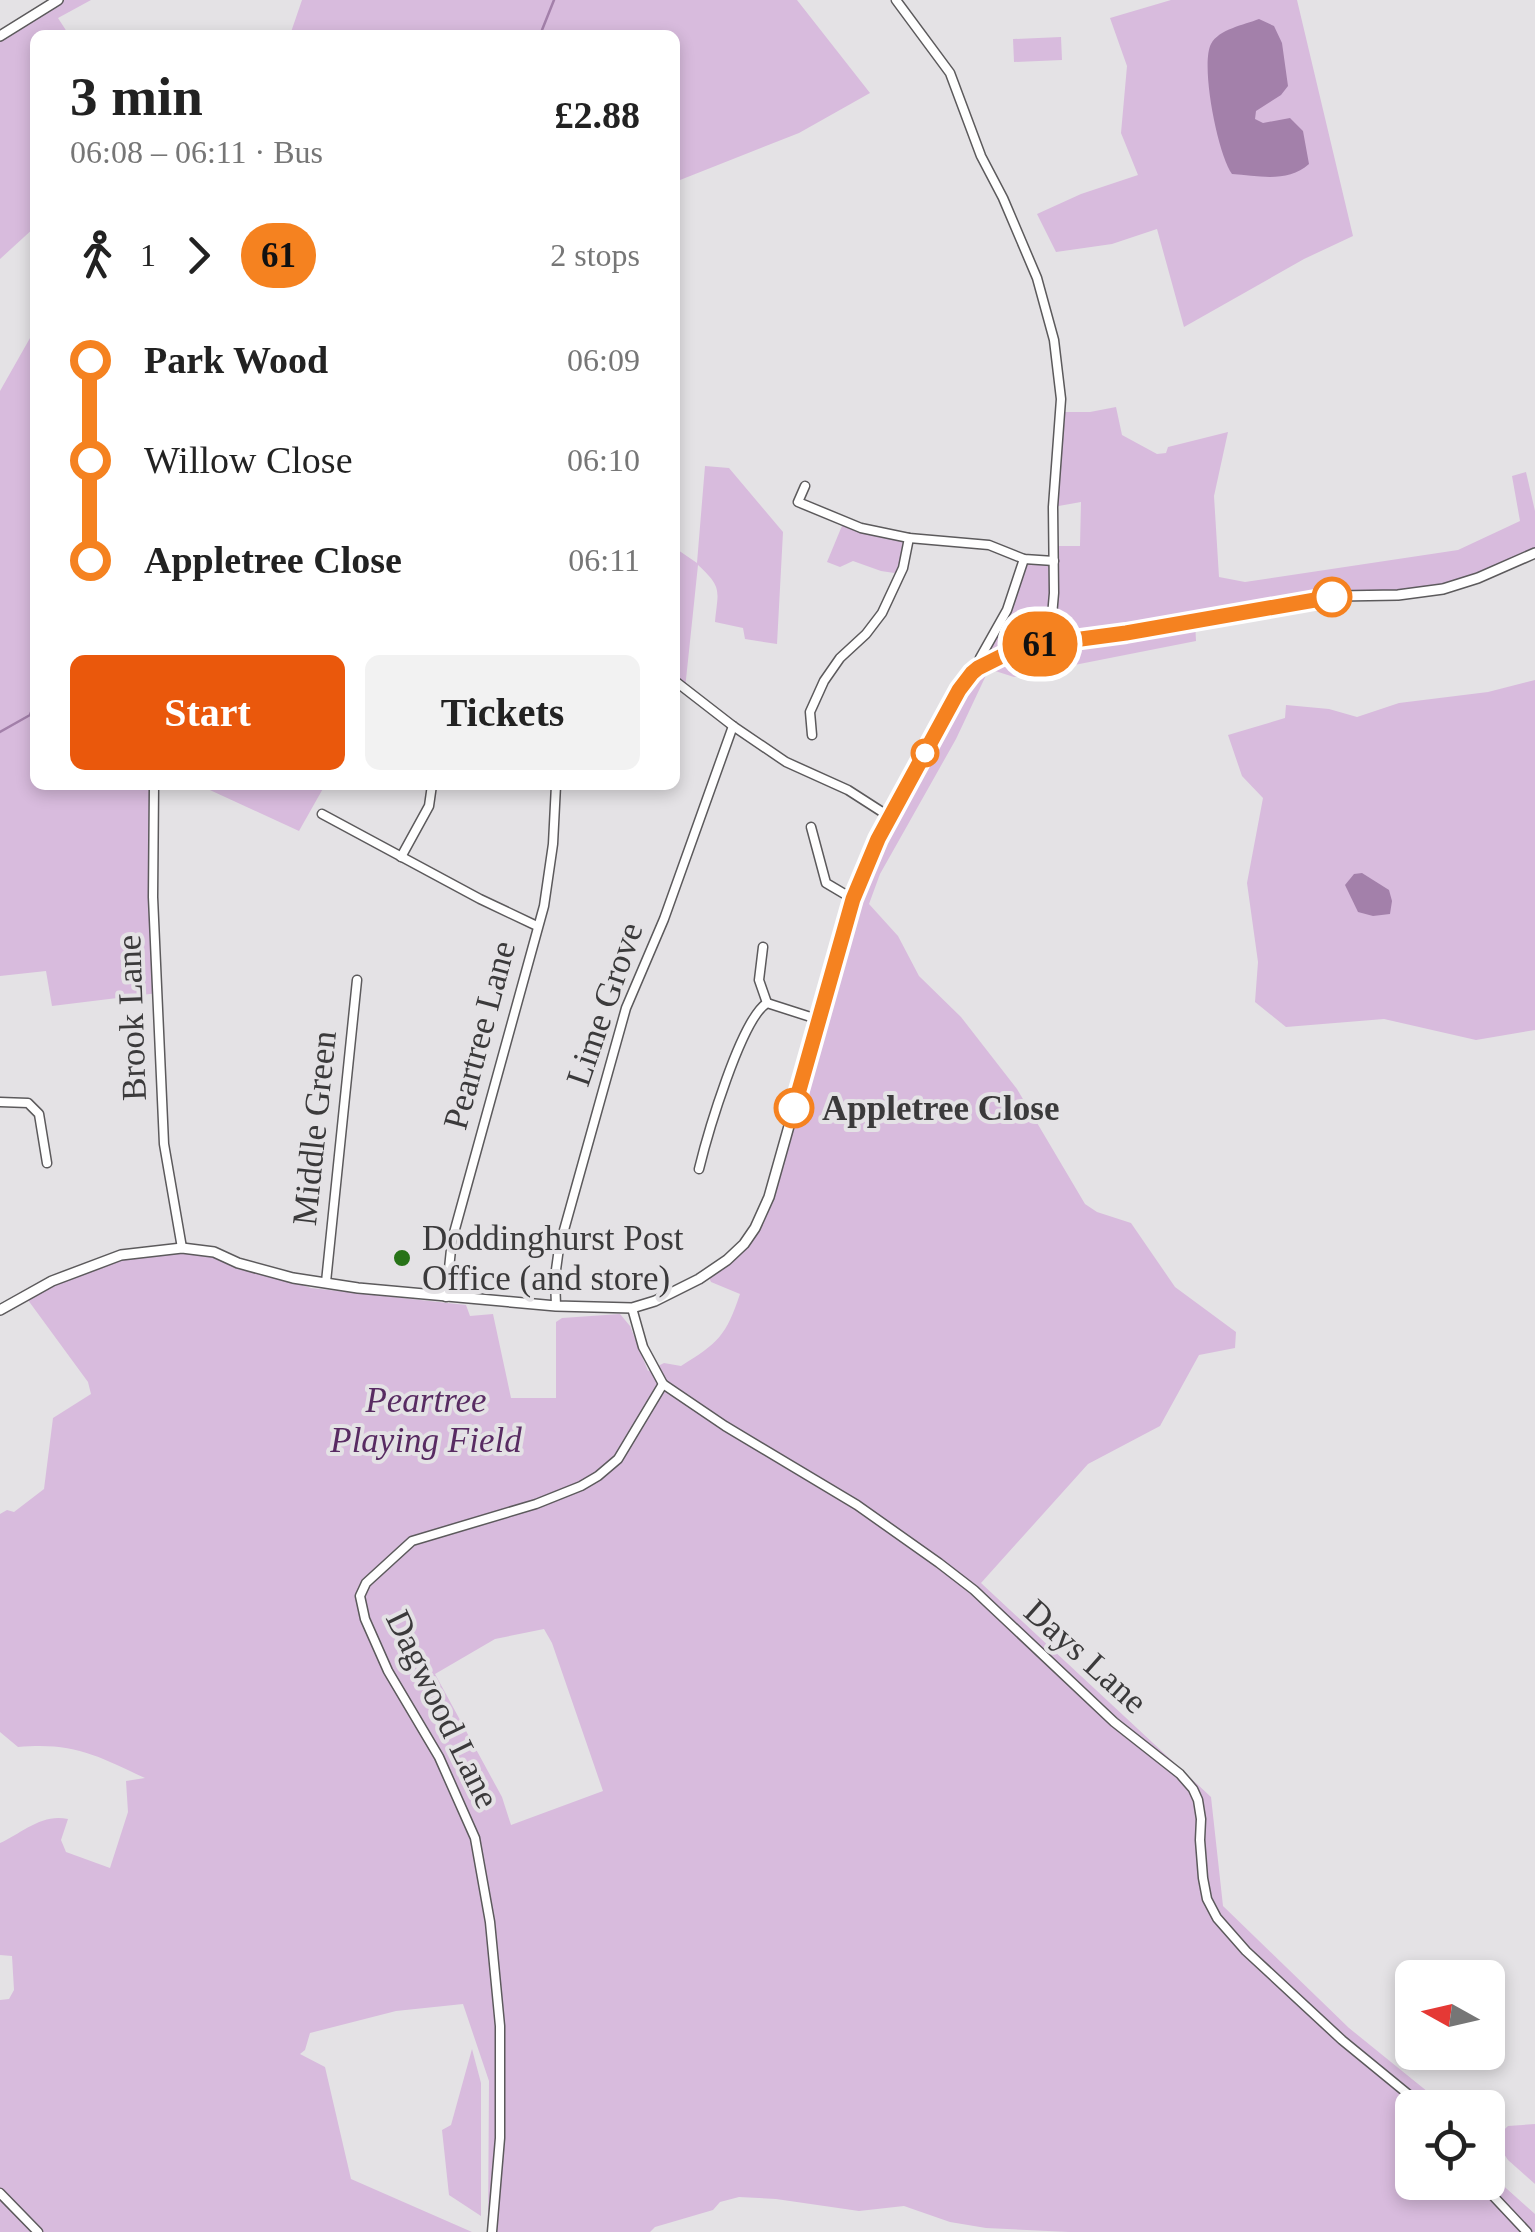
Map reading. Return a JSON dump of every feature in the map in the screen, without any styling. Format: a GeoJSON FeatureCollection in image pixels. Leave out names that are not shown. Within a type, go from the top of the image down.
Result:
{"type":"FeatureCollection","features":[{"type":"Feature","properties":{"kind":"street"},"geometry":{"type":"LineString","coordinates":[[0,36],[58,0]]}},
{"type":"Feature","properties":{"kind":"street"},"geometry":{"type":"LineString","coordinates":[[896,0],[950,73],[974,140],[1037,278],[1054,340],[1061,399],[1053,507],[1052,616],[1036,645]]}},
{"type":"Feature","properties":{"kind":"street"},"geometry":{"type":"LineString","coordinates":[[806,486],[798,502],[861,528],[909,538],[988,545],[1024,559],[1054,561]]}},
{"type":"Feature","properties":{"kind":"street"},"geometry":{"type":"LineString","coordinates":[[812,735],[810,712],[824,680],[882,613],[903,568],[909,538]]}},
{"type":"Feature","properties":{"kind":"street"},"geometry":{"type":"LineString","coordinates":[[0,1310],[52,1281],[121,1256],[182,1248],[214,1252],[258,1270],[446,1297],[632,1308],[655,1301],[727,1260],[756,1228],[768,1198],[853,899],[878,839],[972,673],[1006,654],[1036,645],[1339,596],[1443,589],[1535,554]]}},
{"type":"Feature","properties":{"kind":"street"},"geometry":{"type":"LineString","coordinates":[[978,668],[1007,610],[1024,559]]}},
{"type":"Feature","properties":{"kind":"street"},"geometry":{"type":"LineString","coordinates":[[1052,616],[1077,640]]}},
{"type":"Feature","properties":{"kind":"street"},"geometry":{"type":"LineString","coordinates":[[680,685],[786,762],[848,790],[890,817]]}},
{"type":"Feature","properties":{"kind":"street","name":"Lime Grove"},"geometry":{"type":"LineString","coordinates":[[556,1306],[559,1248],[626,1008],[664,919],[733,726]]}},
{"type":"Feature","properties":{"kind":"street","name":"Brook Lane"},"geometry":{"type":"LineString","coordinates":[[154,790],[153,897],[164,1144],[182,1248]]}},
{"type":"Feature","properties":{"kind":"street"},"geometry":{"type":"LineString","coordinates":[[401,858],[429,806],[431,790]]}},
{"type":"Feature","properties":{"kind":"street","name":"Peartree Lane"},"geometry":{"type":"LineString","coordinates":[[446,1297],[452,1240],[544,906],[556,790]]}},
{"type":"Feature","properties":{"kind":"street"},"geometry":{"type":"LineString","coordinates":[[322,814],[537,926]]}},
{"type":"Feature","properties":{"kind":"street"},"geometry":{"type":"LineString","coordinates":[[811,827],[826,883],[853,899]]}},
{"type":"Feature","properties":{"kind":"street"},"geometry":{"type":"LineString","coordinates":[[763,947],[759,980],[767,1003]]}},
{"type":"Feature","properties":{"kind":"street","name":"Middle Green"},"geometry":{"type":"LineString","coordinates":[[326,1282],[357,980]]}},
{"type":"Feature","properties":{"kind":"street"},"geometry":{"type":"LineString","coordinates":[[699,1169],[714,1110],[750,1021],[760,1007],[767,1003],[820,1020]]}},
{"type":"Feature","properties":{"kind":"street"},"geometry":{"type":"LineString","coordinates":[[0,1102],[28,1103],[39,1114],[47,1162]]}},
{"type":"Feature","properties":{"kind":"street","name":"Days Lane"},"geometry":{"type":"LineString","coordinates":[[632,1308],[643,1347],[663,1384],[857,1505],[940,1563],[974,1590],[1114,1722],[1180,1774],[1198,1800],[1203,1878],[1207,1899],[1217,1918],[1246,1951],[1342,2040],[1403,2090]]}},
{"type":"Feature","properties":{"kind":"street","name":"Dagwood Lane"},"geometry":{"type":"LineString","coordinates":[[492,2232],[500,2138],[500,2026],[490,1922],[475,1838],[439,1757],[388,1672],[365,1619],[360,1596],[366,1583],[412,1541],[536,1504],[598,1476],[618,1459],[663,1384]]}},
{"type":"Feature","properties":{"kind":"street"},"geometry":{"type":"LineString","coordinates":[[0,2193],[38,2232]]}},
{"type":"Feature","properties":{"kind":"street"},"geometry":{"type":"LineString","coordinates":[[1497,2200],[1527,2232]]}},
{"type":"Feature","properties":{"kind":"green space"},"geometry":{"type":"Polygon","coordinates":[[[58,0],[91,0],[58,18],[66,30],[30,30],[30,232],[0,259],[0,36],[58,0]]]}},
{"type":"Feature","properties":{"kind":"green space"},"geometry":{"type":"Polygon","coordinates":[[[302,0],[797,0],[870,93],[799,133],[680,180],[680,30],[292,30],[302,0]]]}},
{"type":"Feature","properties":{"kind":"green space"},"geometry":{"type":"Polygon","coordinates":[[[1171,0],[1297,0],[1353,236],[1184,327],[1157,229],[1112,244],[1056,252],[1037,214],[1138,175],[1121,133],[1127,66],[1110,18],[1171,0]]]}},
{"type":"Feature","properties":{"kind":"green space"},"geometry":{"type":"Polygon","coordinates":[[[1061,37],[1062,60],[1014,62],[1013,39],[1061,37]]]}},
{"type":"Feature","properties":{"kind":"green space"},"geometry":{"type":"Polygon","coordinates":[[[30,338],[30,790],[154,790],[158,993],[52,1006],[46,971],[0,976],[0,391],[30,338]]]}},
{"type":"Feature","properties":{"kind":"green space","name":"Peartree Playing Field"},"geometry":{"type":"Polygon","coordinates":[[[1116,407],[1122,435],[1157,454],[1166,453],[1168,447],[1228,432],[1214,496],[1219,577],[1245,582],[1458,550],[1520,521],[1512,476],[1526,472],[1535,511],[1535,551],[1443,589],[1339,596],[1195,622],[1196,641],[1014,677],[989,669],[956,739],[880,874],[869,904],[898,936],[919,976],[961,1017],[1017,1089],[1085,1204],[1131,1223],[1175,1287],[1236,1332],[1235,1348],[1199,1355],[1160,1426],[1088,1464],[981,1583],[1211,1797],[1223,1906],[1349,2028],[1395,2065],[1395,2070],[1401,2070],[1426,2090],[1395,2090],[1395,2200],[1505,2200],[1505,2187],[1535,2214],[1535,2232],[1069,2232],[986,2228],[950,2222],[904,2206],[859,2211],[739,2197],[650,2232],[488,2232],[489,2081],[463,2004],[396,2011],[310,2033],[300,2054],[325,2067],[351,2179],[472,2232],[0,2232],[0,2000],[9,1999],[14,1990],[12,1956],[0,1955],[0,1843],[41,1821],[68,1819],[61,1840],[66,1852],[110,1868],[128,1812],[126,1781],[145,1778],[84,1752],[54,1746],[18,1747],[0,1732],[0,1514],[14,1512],[44,1489],[53,1418],[91,1394],[88,1382],[25,1296],[121,1255],[182,1248],[214,1252],[311,1288],[466,1305],[470,1316],[493,1314],[511,1398],[556,1398],[556,1322],[562,1318],[620,1314],[630,1326],[648,1371],[664,1363],[681,1366],[704,1351],[725,1329],[740,1294],[711,1282],[707,1273],[755,1228],[853,899],[878,839],[1007,610],[1024,559],[1053,561],[1054,546],[1080,546],[1081,502],[1053,507],[1060,412],[1116,407]],[[544,1629],[495,1639],[435,1674],[502,1797],[511,1825],[603,1791],[544,1629]]]}},
{"type":"Feature","properties":{"kind":"green space"},"geometry":{"type":"Polygon","coordinates":[[[705,466],[729,468],[783,532],[777,644],[745,639],[743,628],[715,622],[717,590],[698,565],[685,689],[680,685],[680,551],[697,563],[705,466]]]}},
{"type":"Feature","properties":{"kind":"green space"},"geometry":{"type":"Polygon","coordinates":[[[844,521],[909,538],[901,574],[853,561],[840,567],[827,562],[844,521]]]}},
{"type":"Feature","properties":{"kind":"green space"},"geometry":{"type":"Polygon","coordinates":[[[1535,680],[1535,1030],[1476,1040],[1384,1019],[1286,1027],[1255,1002],[1258,962],[1247,883],[1263,798],[1242,776],[1228,735],[1285,718],[1286,705],[1329,709],[1357,717],[1399,703],[1488,692],[1535,680]]]}},
{"type":"Feature","properties":{"kind":"green space"},"geometry":{"type":"Polygon","coordinates":[[[210,790],[322,790],[299,831],[210,790]]]}},
{"type":"Feature","properties":{"kind":"green space"},"geometry":{"type":"Polygon","coordinates":[[[472,2049],[481,2083],[481,2216],[449,2195],[442,2130],[451,2125],[472,2049]]]}},
{"type":"Feature","properties":{"kind":"green space"},"geometry":{"type":"Polygon","coordinates":[[[1535,2124],[1535,2184],[1505,2156],[1508,2126],[1535,2124]]]}},
{"type":"Feature","properties":{"kind":"shaded area"},"geometry":{"type":"Polygon","coordinates":[[[1259,19],[1274,26],[1282,43],[1288,86],[1256,111],[1255,119],[1263,123],[1290,118],[1303,131],[1309,164],[1283,176],[1232,174],[1221,149],[1212,110],[1208,70],[1211,44],[1226,31],[1259,19]]]}},
{"type":"Feature","properties":{"kind":"shaded area"},"geometry":{"type":"Polygon","coordinates":[[[1362,873],[1389,890],[1390,914],[1373,916],[1358,912],[1345,885],[1354,874],[1362,873]]]}},
{"type":"Feature","properties":{"kind":"waterway"},"geometry":{"type":"LineString","coordinates":[[542,30],[554,0]]}},
{"type":"Feature","properties":{"kind":"waterway"},"geometry":{"type":"LineString","coordinates":[[0,732],[30,715]]}},
{"type":"Feature","properties":{"kind":"bus line","name":"61"},"geometry":{"type":"LineString","coordinates":[[794,1108],[853,899],[878,839],[972,673],[1006,654],[1036,645],[1332,597]]}},
{"type":"Feature","properties":{"kind":"place","name":"Appletree Close"},"geometry":{"type":"Point","coordinates":[794,1108]}},
{"type":"Feature","properties":{"kind":"place","name":"Doddinghurst Post Office (and store)"},"geometry":{"type":"Point","coordinates":[402,1258]}}]}
